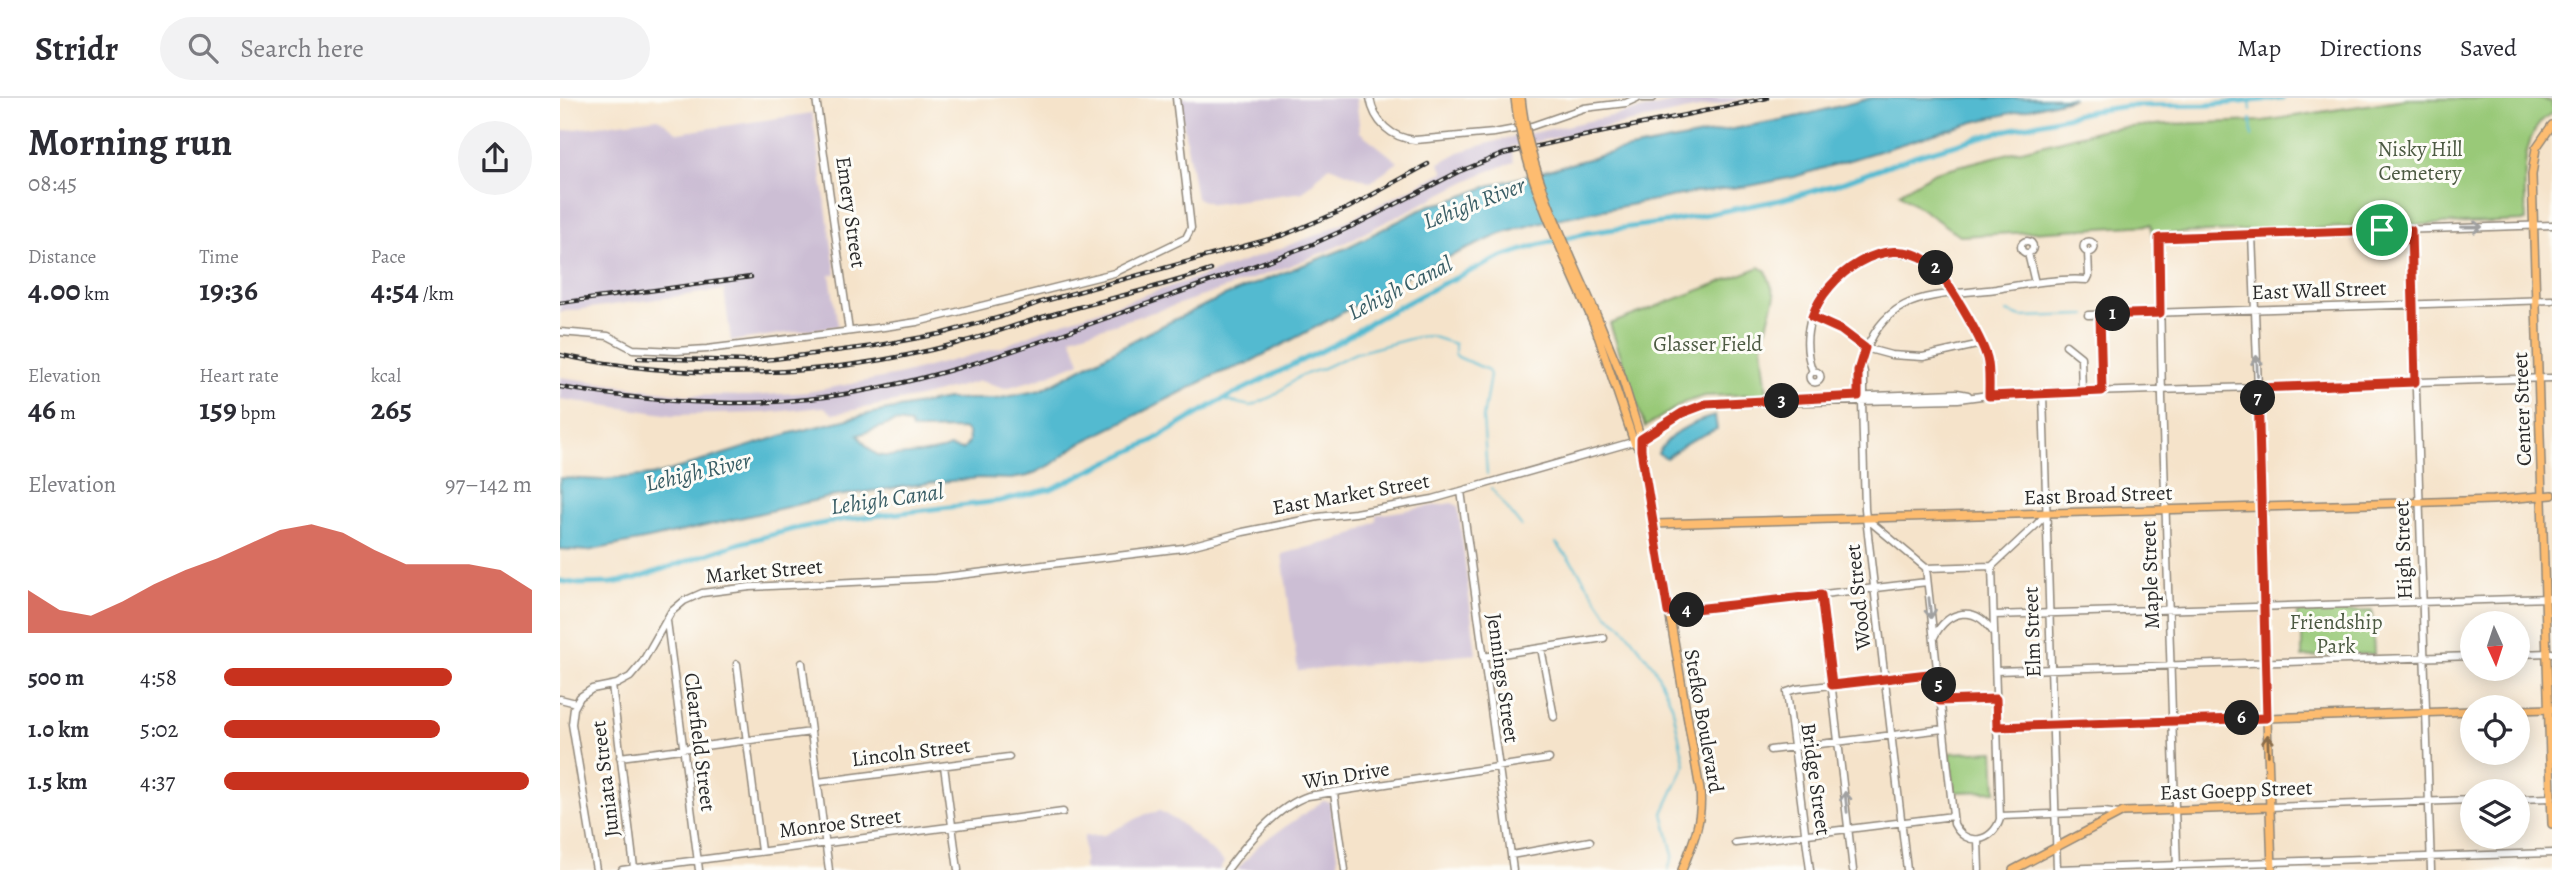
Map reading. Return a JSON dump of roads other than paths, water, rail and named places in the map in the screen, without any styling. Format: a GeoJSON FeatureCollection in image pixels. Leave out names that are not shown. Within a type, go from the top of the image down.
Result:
{"type":"FeatureCollection","features":[{"type":"Feature","properties":{"kind":"main road","name":"Stefko Boulevard"},"geometry":{"type":"LineString","coordinates":[[1515,98],[1519,131],[1531,173],[1622,377],[1641,450],[1701,795],[1698,829],[1682,870]]}},
{"type":"Feature","properties":{"kind":"main road","name":"Stefko Boulevard"},"geometry":{"type":"LineString","coordinates":[[1521,98],[1525,130],[1536,171],[1596,322]]}},
{"type":"Feature","properties":{"kind":"main road","name":"Center Street"},"geometry":{"type":"LineString","coordinates":[[2550,129],[2539,142],[2532,163],[2549,598],[2552,824]]}},
{"type":"Feature","properties":{"kind":"main road","name":"East Broad Street"},"geometry":{"type":"LineString","coordinates":[[1654,524],[2260,508],[2552,495]]}},
{"type":"Feature","properties":{"kind":"main road","name":"East Broad Street"},"geometry":{"type":"LineString","coordinates":[[2543,497],[2552,500]]}},
{"type":"Feature","properties":{"kind":"main road"},"geometry":{"type":"LineString","coordinates":[[2260,508],[2272,866]]}},
{"type":"Feature","properties":{"kind":"main road"},"geometry":{"type":"LineString","coordinates":[[2530,710],[2550,709]]}},
{"type":"Feature","properties":{"kind":"main road"},"geometry":{"type":"LineString","coordinates":[[2267,718],[2460,712]]}},
{"type":"Feature","properties":{"kind":"main road","name":"East Goepp Street"},"geometry":{"type":"LineString","coordinates":[[2119,814],[2176,809],[2269,807]]}},
{"type":"Feature","properties":{"kind":"main road"},"geometry":{"type":"LineString","coordinates":[[2013,870],[2119,814]]}},
{"type":"Feature","properties":{"kind":"street","name":"Emery Street"},"geometry":{"type":"LineString","coordinates":[[816,98],[849,331]]}},
{"type":"Feature","properties":{"kind":"street"},"geometry":{"type":"LineString","coordinates":[[560,332],[608,336],[633,349],[707,349],[917,322],[1114,272],[1186,239],[1191,228],[1176,98]]}},
{"type":"Feature","properties":{"kind":"street"},"geometry":{"type":"LineString","coordinates":[[1370,98],[1383,127],[1395,135],[1415,140],[1494,133],[1532,126],[1584,108],[1626,103],[1637,98]]}},
{"type":"Feature","properties":{"kind":"street"},"geometry":{"type":"LineString","coordinates":[[1643,98],[1653,98]]}},
{"type":"Feature","properties":{"kind":"street"},"geometry":{"type":"LineString","coordinates":[[2260,508],[2252,234],[2552,225]]}},
{"type":"Feature","properties":{"kind":"street","name":"High Street"},"geometry":{"type":"LineString","coordinates":[[2411,230],[2431,870]]}},
{"type":"Feature","properties":{"kind":"street","name":"Maple Street"},"geometry":{"type":"LineString","coordinates":[[2177,867],[2159,238],[2252,234]]}},
{"type":"Feature","properties":{"kind":"street","name":"Wood Street"},"geometry":{"type":"LineString","coordinates":[[1907,870],[1867,519],[1858,371],[1870,337],[1885,319],[1904,306],[1922,297],[2035,283],[2087,280],[2090,276],[2088,252]]}},
{"type":"Feature","properties":{"kind":"street"},"geometry":{"type":"LineString","coordinates":[[2028,253],[2035,283]]}},
{"type":"Feature","properties":{"kind":"street"},"geometry":{"type":"LineString","coordinates":[[1813,372],[1807,348],[1812,317],[1823,293],[1838,276],[1858,262],[1881,255],[1908,254],[1921,257],[1938,270],[1971,323],[1987,359],[1989,396]]}},
{"type":"Feature","properties":{"kind":"street","name":"East Wall Street"},"geometry":{"type":"LineString","coordinates":[[2088,315],[2552,300]]}},
{"type":"Feature","properties":{"kind":"street"},"geometry":{"type":"LineString","coordinates":[[2100,315],[2102,391]]}},
{"type":"Feature","properties":{"kind":"street"},"geometry":{"type":"LineString","coordinates":[[1812,317],[1841,330],[1865,348],[1891,355],[1931,356],[1981,344]]}},
{"type":"Feature","properties":{"kind":"street"},"geometry":{"type":"LineString","coordinates":[[2066,345],[2081,357],[2082,392]]}},
{"type":"Feature","properties":{"kind":"street","name":"East Market Street"},"geometry":{"type":"LineString","coordinates":[[895,580],[935,578],[1161,552],[1318,517],[1412,503],[1637,441],[1682,413],[1706,404],[1801,401],[1816,398],[1958,399],[1974,396],[2102,391],[2552,378]]}},
{"type":"Feature","properties":{"kind":"street","name":"Elm Street"},"geometry":{"type":"LineString","coordinates":[[2043,394],[2057,869]]}},
{"type":"Feature","properties":{"kind":"street","name":"Jennings Street"},"geometry":{"type":"LineString","coordinates":[[1461,491],[1513,870]]}},
{"type":"Feature","properties":{"kind":"street"},"geometry":{"type":"LineString","coordinates":[[1867,519],[1926,568],[1992,566],[2046,514]]}},
{"type":"Feature","properties":{"kind":"street"},"geometry":{"type":"LineString","coordinates":[[1926,568],[1952,817],[1960,834],[1978,840],[1991,835],[1998,826],[2000,816],[1992,566]]}},
{"type":"Feature","properties":{"kind":"street","name":"Market Street"},"geometry":{"type":"LineString","coordinates":[[576,702],[589,690],[627,679],[635,671],[667,619],[684,601],[708,592],[750,587],[895,580]]}},
{"type":"Feature","properties":{"kind":"street"},"geometry":{"type":"LineString","coordinates":[[1668,612],[1927,582]]}},
{"type":"Feature","properties":{"kind":"street"},"geometry":{"type":"LineString","coordinates":[[1821,595],[1853,870]]}},
{"type":"Feature","properties":{"kind":"street"},"geometry":{"type":"LineString","coordinates":[[1994,615],[2549,598]]}},
{"type":"Feature","properties":{"kind":"street"},"geometry":{"type":"LineString","coordinates":[[1934,637],[1947,619],[1963,614],[1981,619],[1994,634]]}},
{"type":"Feature","properties":{"kind":"street","name":"Clearfield Street"},"geometry":{"type":"LineString","coordinates":[[667,619],[699,870]]}},
{"type":"Feature","properties":{"kind":"street"},"geometry":{"type":"LineString","coordinates":[[1483,657],[1604,638]]}},
{"type":"Feature","properties":{"kind":"street"},"geometry":{"type":"LineString","coordinates":[[1541,648],[1554,717]]}},
{"type":"Feature","properties":{"kind":"street"},"geometry":{"type":"LineString","coordinates":[[2530,654],[2550,654]]}},
{"type":"Feature","properties":{"kind":"street"},"geometry":{"type":"LineString","coordinates":[[1996,671],[2460,657]]}},
{"type":"Feature","properties":{"kind":"street"},"geometry":{"type":"LineString","coordinates":[[802,663],[829,870]]}},
{"type":"Feature","properties":{"kind":"street"},"geometry":{"type":"LineString","coordinates":[[737,664],[761,851]]}},
{"type":"Feature","properties":{"kind":"street"},"geometry":{"type":"LineString","coordinates":[[1832,685],[1937,673]]}},
{"type":"Feature","properties":{"kind":"street","name":"Juniata Street"},"geometry":{"type":"LineString","coordinates":[[612,685],[634,868]]}},
{"type":"Feature","properties":{"kind":"street","name":"Bridge Street"},"geometry":{"type":"LineString","coordinates":[[1810,870],[1787,692],[1832,685]]}},
{"type":"Feature","properties":{"kind":"street"},"geometry":{"type":"LineString","coordinates":[[560,699],[576,702],[572,724],[596,870]]}},
{"type":"Feature","properties":{"kind":"street"},"geometry":{"type":"LineString","coordinates":[[1940,701],[1996,699]]}},
{"type":"Feature","properties":{"kind":"street"},"geometry":{"type":"LineString","coordinates":[[1997,727],[2267,718]]}},
{"type":"Feature","properties":{"kind":"street"},"geometry":{"type":"LineString","coordinates":[[1770,750],[1943,729]]}},
{"type":"Feature","properties":{"kind":"street"},"geometry":{"type":"LineString","coordinates":[[620,757],[811,732]]}},
{"type":"Feature","properties":{"kind":"street","name":"Lincoln Street"},"geometry":{"type":"LineString","coordinates":[[818,782],[1009,757]]}},
{"type":"Feature","properties":{"kind":"street","name":"Win Drive"},"geometry":{"type":"LineString","coordinates":[[1227,870],[1286,807],[1308,796],[1549,760]]}},
{"type":"Feature","properties":{"kind":"street"},"geometry":{"type":"LineString","coordinates":[[944,766],[958,870]]}},
{"type":"Feature","properties":{"kind":"street"},"geometry":{"type":"LineString","coordinates":[[1335,793],[1345,870]]}},
{"type":"Feature","properties":{"kind":"street"},"geometry":{"type":"LineString","coordinates":[[2530,799],[2552,798]]}},
{"type":"Feature","properties":{"kind":"street","name":"East Goepp Street"},"geometry":{"type":"LineString","coordinates":[[2269,807],[2460,801]]}},
{"type":"Feature","properties":{"kind":"street","name":"Monroe Street"},"geometry":{"type":"LineString","coordinates":[[622,870],[1063,812]]}},
{"type":"Feature","properties":{"kind":"street","name":"East Goepp Street"},"geometry":{"type":"LineString","coordinates":[[2000,816],[2119,814]]}},
{"type":"Feature","properties":{"kind":"street"},"geometry":{"type":"LineString","coordinates":[[1735,843],[1952,817]]}},
{"type":"Feature","properties":{"kind":"street"},"geometry":{"type":"LineString","coordinates":[[1978,840],[1979,870]]}},
{"type":"Feature","properties":{"kind":"street"},"geometry":{"type":"LineString","coordinates":[[1511,855],[1590,841]]}},
{"type":"Feature","properties":{"kind":"street"},"geometry":{"type":"LineString","coordinates":[[2057,869],[2272,866],[2552,853]]}},
{"type":"Feature","properties":{"kind":"water","name":"Lehigh River"},"geometry":{"type":"Polygon","coordinates":[[[1872,98],[2074,98],[1974,122],[1794,177],[1697,192],[1545,221],[1501,234],[1410,274],[1246,364],[1217,374],[1077,445],[1051,465],[1028,476],[930,483],[830,497],[587,551],[560,549],[560,478],[602,480],[660,474],[791,433],[873,413],[947,399],[996,399],[1041,390],[1153,330],[1222,297],[1344,249],[1430,205],[1614,152],[1800,116],[1872,98]],[[895,422],[858,435],[866,446],[883,456],[925,453],[949,447],[963,450],[969,442],[968,433],[963,429],[918,430],[912,429],[910,424],[895,422]]]}},
{"type":"Feature","properties":{"kind":"water"},"geometry":{"type":"Polygon","coordinates":[[[1715,416],[1717,429],[1688,442],[1666,458],[1658,453],[1669,439],[1682,429],[1715,416]]]}},
{"type":"Feature","properties":{"kind":"waterway","name":"Lehigh Canal"},"geometry":{"type":"LineString","coordinates":[[560,581],[579,584],[634,579],[737,544],[793,529],[841,520],[1000,501],[1051,489],[1152,441],[1216,403],[1337,343],[1440,285],[1502,257],[1538,245],[1586,233],[1667,222],[1780,200],[1841,183],[1914,156],[1999,132],[2092,111],[2127,106],[2208,105],[2283,98]]}},
{"type":"Feature","properties":{"kind":"waterway"},"geometry":{"type":"LineString","coordinates":[[2250,102],[2251,110]]}},
{"type":"Feature","properties":{"kind":"waterway"},"geometry":{"type":"LineString","coordinates":[[2251,119],[2252,137]]}},
{"type":"Feature","properties":{"kind":"waterway"},"geometry":{"type":"LineString","coordinates":[[2007,312],[2021,317],[2087,315]]}},
{"type":"Feature","properties":{"kind":"waterway"},"geometry":{"type":"LineString","coordinates":[[1222,400],[1251,406],[1273,396],[1300,376],[1356,353],[1430,336],[1455,344],[1455,354],[1458,357],[1488,370],[1490,375],[1483,418],[1487,474]]}},
{"type":"Feature","properties":{"kind":"waterway"},"geometry":{"type":"LineString","coordinates":[[1491,488],[1521,526]]}},
{"type":"Feature","properties":{"kind":"waterway"},"geometry":{"type":"LineString","coordinates":[[1556,543],[1607,614],[1622,626],[1654,667],[1672,705],[1685,765],[1663,813],[1673,855],[1668,870]]}},
{"type":"Feature","properties":{"kind":"railway"},"geometry":{"type":"LineString","coordinates":[[560,387],[622,396],[715,403],[777,402],[884,387],[1031,345],[1313,244],[1458,172],[1503,154],[1767,98]]}},
{"type":"Feature","properties":{"kind":"railway"},"geometry":{"type":"LineString","coordinates":[[638,358],[745,361],[774,359],[940,334],[1001,317],[1041,302],[1284,235],[1348,208],[1428,164]]}},
{"type":"Feature","properties":{"kind":"railway"},"geometry":{"type":"LineString","coordinates":[[560,355],[609,364],[709,372],[808,370],[857,364],[955,344],[1211,270]]}},
{"type":"Feature","properties":{"kind":"railway"},"geometry":{"type":"LineString","coordinates":[[560,303],[751,277]]}},
{"type":"Feature","properties":{"kind":"park label","name":"Nisky Hill Cemetery"},"geometry":{"type":"Point","coordinates":[2420,161]}},
{"type":"Feature","properties":{"kind":"park label","name":"Glasser Field"},"geometry":{"type":"Point","coordinates":[1708,344]}},
{"type":"Feature","properties":{"kind":"park label","name":"Friendship Park"},"geometry":{"type":"Point","coordinates":[2336,634]}}]}
